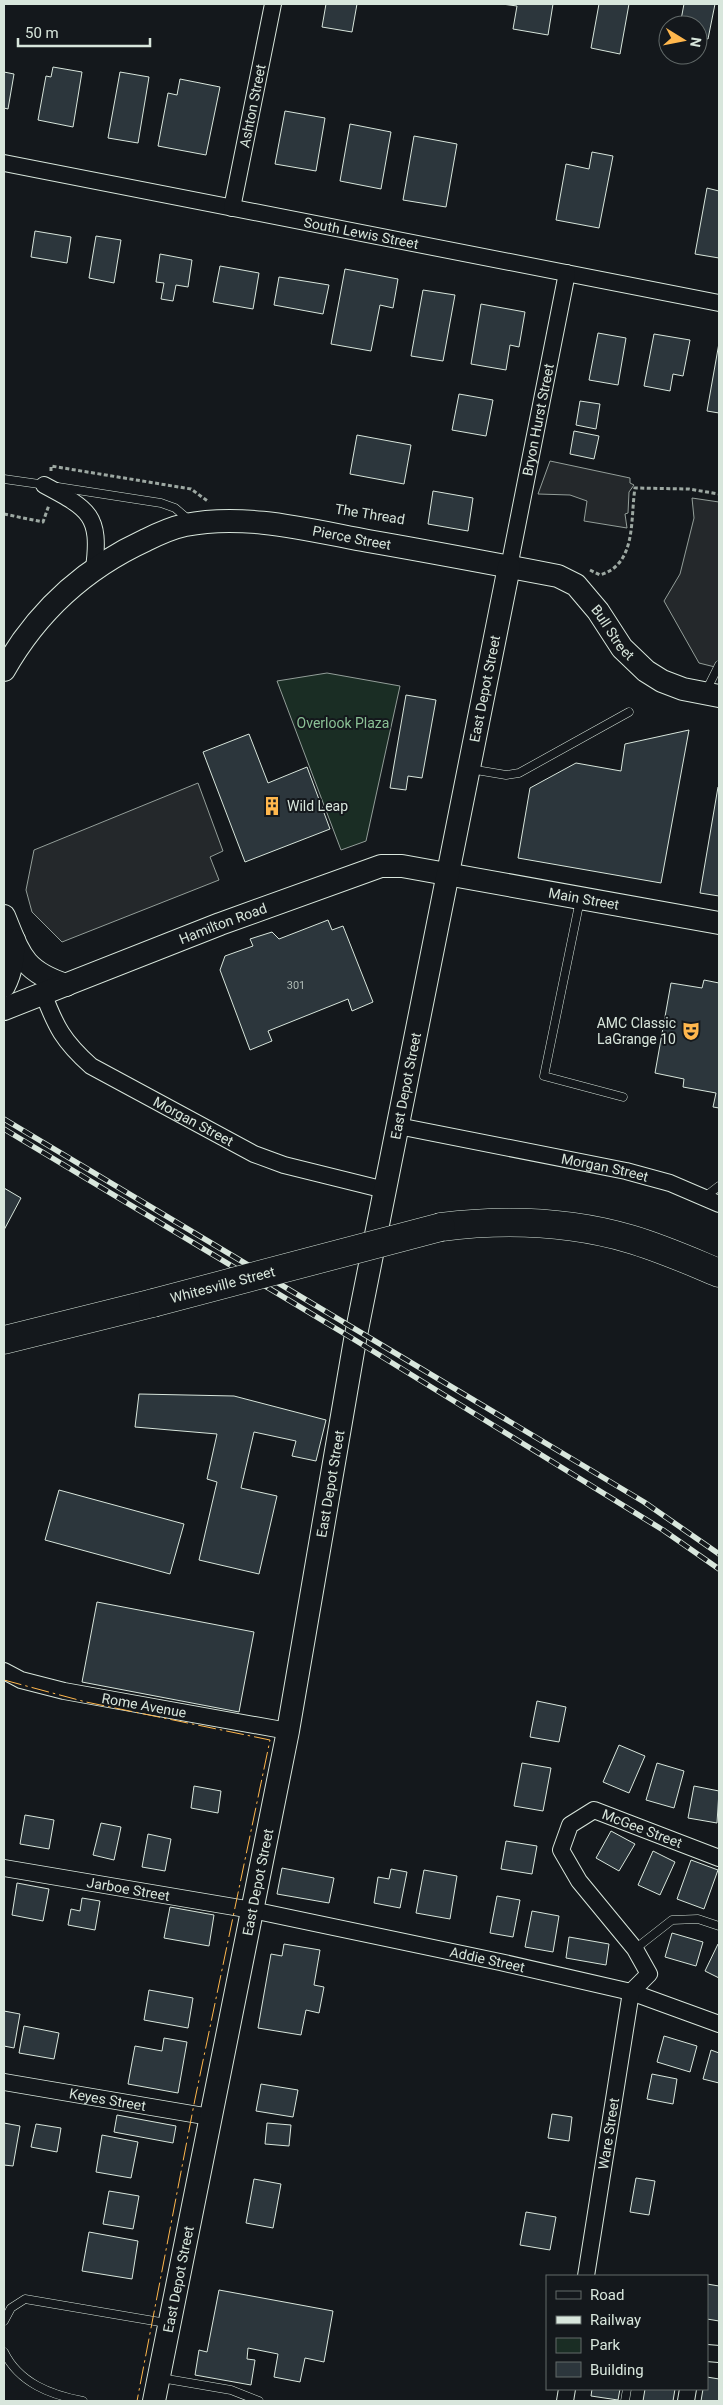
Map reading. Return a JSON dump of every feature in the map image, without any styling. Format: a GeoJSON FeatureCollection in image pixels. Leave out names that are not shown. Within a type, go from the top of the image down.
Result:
{"type":"FeatureCollection","features":[{"type":"Feature","properties":{"kind":"highway","name":"Whitesville Street"},"geometry":{"type":"LineString","coordinates":[[4,1340],[441,1227],[504,1222],[568,1226],[630,1239],[719,1273]]}},
{"type":"Feature","properties":{"kind":"street","name":"Ashton Street"},"geometry":{"type":"LineString","coordinates":[[232,208],[273,4]]}},
{"type":"Feature","properties":{"kind":"street","name":"South Lewis Street"},"geometry":{"type":"LineString","coordinates":[[4,163],[719,303]]}},
{"type":"Feature","properties":{"kind":"street","name":"Bryon Hurst Street"},"geometry":{"type":"LineString","coordinates":[[509,567],[567,273]]}},
{"type":"Feature","properties":{"kind":"street"},"geometry":{"type":"LineString","coordinates":[[48,486],[77,503],[91,518],[97,536],[94,568]]}},
{"type":"Feature","properties":{"kind":"street","name":"Pierce Street"},"geometry":{"type":"LineString","coordinates":[[4,670],[23,638],[40,617],[94,568],[130,547],[164,532],[193,524],[212,522],[265,523],[509,567]]}},
{"type":"Feature","properties":{"kind":"street","name":"Bull Street"},"geometry":{"type":"LineString","coordinates":[[509,567],[558,576],[576,585],[598,611],[622,648],[646,671],[662,681],[712,694]]}},
{"type":"Feature","properties":{"kind":"street","name":"East Depot Street"},"geometry":{"type":"LineString","coordinates":[[154,2401],[171,2324],[210,2117],[288,1731],[355,1340],[509,567]]}},
{"type":"Feature","properties":{"kind":"street","name":"Hamilton Road"},"geometry":{"type":"LineString","coordinates":[[4,1009],[220,924],[382,866],[402,866],[448,874]]}},
{"type":"Feature","properties":{"kind":"street","name":"Main Street"},"geometry":{"type":"LineString","coordinates":[[448,874],[719,923]]}},
{"type":"Feature","properties":{"kind":"street"},"geometry":{"type":"LineString","coordinates":[[4,916],[23,960],[30,968],[45,979],[66,985]]}},
{"type":"Feature","properties":{"kind":"street"},"geometry":{"type":"LineString","coordinates":[[4,986],[13,957],[14,940]]}},
{"type":"Feature","properties":{"kind":"street","name":"Morgan Street"},"geometry":{"type":"LineString","coordinates":[[43,993],[56,1028],[72,1049],[91,1066],[254,1154],[284,1165],[385,1190]]}},
{"type":"Feature","properties":{"kind":"street","name":"Morgan Street"},"geometry":{"type":"LineString","coordinates":[[398,1126],[626,1171],[670,1182],[712,1200]]}},
{"type":"Feature","properties":{"kind":"street","name":"Rome Avenue"},"geometry":{"type":"LineString","coordinates":[[4,1670],[21,1680],[64,1691],[288,1731]]}},
{"type":"Feature","properties":{"kind":"street","name":"McGee Street"},"geometry":{"type":"LineString","coordinates":[[632,1992],[649,1974],[635,1949],[579,1881],[561,1850],[570,1825],[594,1810],[719,1858]]}},
{"type":"Feature","properties":{"kind":"street","name":"Jarboe Street"},"geometry":{"type":"LineString","coordinates":[[4,1868],[252,1910]]}},
{"type":"Feature","properties":{"kind":"street","name":"Addie Street"},"geometry":{"type":"LineString","coordinates":[[252,1910],[632,1992],[719,2024]]}},
{"type":"Feature","properties":{"kind":"street","name":"Ware Street"},"geometry":{"type":"LineString","coordinates":[[586,2275],[632,1992]]}},
{"type":"Feature","properties":{"kind":"street","name":"Keyes Street"},"geometry":{"type":"LineString","coordinates":[[4,2082],[210,2117]]}},
{"type":"Feature","properties":{"kind":"lane"},"geometry":{"type":"LineString","coordinates":[[4,479],[168,505],[180,511],[193,524]]}},
{"type":"Feature","properties":{"kind":"lane"},"geometry":{"type":"LineString","coordinates":[[712,694],[719,665]]}},
{"type":"Feature","properties":{"kind":"lane"},"geometry":{"type":"LineString","coordinates":[[469,768],[506,775],[519,773],[629,712]]}},
{"type":"Feature","properties":{"kind":"lane"},"geometry":{"type":"LineString","coordinates":[[581,898],[544,1076],[623,1097]]}},
{"type":"Feature","properties":{"kind":"lane"},"geometry":{"type":"LineString","coordinates":[[712,1200],[719,1186]]}},
{"type":"Feature","properties":{"kind":"lane"},"geometry":{"type":"LineString","coordinates":[[635,1949],[672,1920],[698,1919],[719,1926]]}},
{"type":"Feature","properties":{"kind":"lane"},"geometry":{"type":"LineString","coordinates":[[4,2321],[11,2308],[26,2299],[171,2324]]}},
{"type":"Feature","properties":{"kind":"lane"},"geometry":{"type":"LineString","coordinates":[[4,2352],[10,2364],[32,2384],[59,2396],[83,2401]]}},
{"type":"Feature","properties":{"kind":"lane"},"geometry":{"type":"LineString","coordinates":[[159,2378],[231,2390],[258,2401]]}},
{"type":"Feature","properties":{"kind":"path"},"geometry":{"type":"LineString","coordinates":[[4,514],[43,522],[50,503],[48,486],[51,466],[191,490],[215,508]]}},
{"type":"Feature","properties":{"kind":"path"},"geometry":{"type":"LineString","coordinates":[[583,567],[600,575],[614,571],[624,557],[630,540],[635,488],[689,489],[719,494]]}},
{"type":"Feature","properties":{"kind":"green space","name":"Overlook Plaza"},"geometry":{"type":"Polygon","coordinates":[[[327,673],[400,686],[366,841],[341,850],[277,681],[327,673]]]}},
{"type":"Feature","properties":{"kind":"shaded area"},"geometry":{"type":"Polygon","coordinates":[[[550,461],[630,478],[630,483],[634,485],[629,492],[628,513],[625,514],[627,528],[584,521],[587,501],[570,495],[538,494],[550,461]]]}},
{"type":"Feature","properties":{"kind":"shaded area"},"geometry":{"type":"Polygon","coordinates":[[[692,498],[719,502],[719,668],[699,663],[664,601],[680,574],[694,518],[692,498]]]}},
{"type":"Feature","properties":{"kind":"shaded area"},"geometry":{"type":"Polygon","coordinates":[[[198,783],[223,851],[210,857],[219,880],[62,942],[32,912],[26,890],[34,850],[198,783]]]}},
{"type":"Feature","properties":{"kind":"building"},"geometry":{"type":"Polygon","coordinates":[[[326,4],[357,4],[352,32],[322,27],[326,4]]]}},
{"type":"Feature","properties":{"kind":"building"},"geometry":{"type":"Polygon","coordinates":[[[502,4],[553,4],[548,35],[513,29],[517,6],[502,4]]]}},
{"type":"Feature","properties":{"kind":"building"},"geometry":{"type":"Polygon","coordinates":[[[599,4],[629,4],[620,54],[591,48],[599,4]]]}},
{"type":"Feature","properties":{"kind":"building"},"geometry":{"type":"Polygon","coordinates":[[[684,4],[715,4],[708,39],[708,15],[682,15],[684,4]]]}},
{"type":"Feature","properties":{"kind":"building"},"geometry":{"type":"Polygon","coordinates":[[[53,67],[82,72],[73,127],[38,120],[46,76],[51,77],[53,67]]]}},
{"type":"Feature","properties":{"kind":"building"},"geometry":{"type":"Polygon","coordinates":[[[4,72],[14,74],[8,109],[4,108],[4,72]]]}},
{"type":"Feature","properties":{"kind":"building"},"geometry":{"type":"Polygon","coordinates":[[[120,72],[149,77],[138,143],[108,138],[120,72]]]}},
{"type":"Feature","properties":{"kind":"building"},"geometry":{"type":"Polygon","coordinates":[[[180,79],[220,87],[206,155],[158,146],[168,93],[177,95],[180,79]]]}},
{"type":"Feature","properties":{"kind":"building"},"geometry":{"type":"Polygon","coordinates":[[[285,111],[325,118],[316,171],[275,164],[285,111]]]}},
{"type":"Feature","properties":{"kind":"building"},"geometry":{"type":"Polygon","coordinates":[[[350,124],[391,132],[381,189],[340,181],[350,124]]]}},
{"type":"Feature","properties":{"kind":"building"},"geometry":{"type":"Polygon","coordinates":[[[414,136],[457,144],[446,207],[403,200],[414,136]]]}},
{"type":"Feature","properties":{"kind":"building"},"geometry":{"type":"Polygon","coordinates":[[[592,152],[613,156],[599,228],[556,220],[566,164],[589,169],[592,152]]]}},
{"type":"Feature","properties":{"kind":"building"},"geometry":{"type":"Polygon","coordinates":[[[707,188],[719,191],[719,258],[695,254],[707,188]]]}},
{"type":"Feature","properties":{"kind":"building"},"geometry":{"type":"Polygon","coordinates":[[[35,231],[71,237],[67,263],[31,257],[35,231]]]}},
{"type":"Feature","properties":{"kind":"building"},"geometry":{"type":"Polygon","coordinates":[[[96,236],[121,240],[114,283],[89,278],[96,236]]]}},
{"type":"Feature","properties":{"kind":"building"},"geometry":{"type":"Polygon","coordinates":[[[160,254],[192,260],[188,287],[176,285],[173,301],[161,299],[164,283],[156,282],[160,254]]]}},
{"type":"Feature","properties":{"kind":"building"},"geometry":{"type":"Polygon","coordinates":[[[220,266],[259,273],[253,309],[213,302],[220,266]]]}},
{"type":"Feature","properties":{"kind":"building"},"geometry":{"type":"Polygon","coordinates":[[[345,269],[398,279],[393,308],[380,305],[371,351],[331,344],[345,269]]]}},
{"type":"Feature","properties":{"kind":"building"},"geometry":{"type":"Polygon","coordinates":[[[279,277],[329,285],[323,314],[274,305],[279,277]]]}},
{"type":"Feature","properties":{"kind":"building"},"geometry":{"type":"Polygon","coordinates":[[[423,290],[455,295],[443,361],[411,356],[423,290]]]}},
{"type":"Feature","properties":{"kind":"building"},"geometry":{"type":"Polygon","coordinates":[[[481,304],[525,312],[519,347],[510,345],[506,370],[471,364],[481,304]]]}},
{"type":"Feature","properties":{"kind":"building"},"geometry":{"type":"Polygon","coordinates":[[[598,333],[626,338],[618,385],[589,380],[598,333]]]}},
{"type":"Feature","properties":{"kind":"building"},"geometry":{"type":"Polygon","coordinates":[[[654,334],[690,340],[683,376],[673,374],[670,391],[644,386],[654,334]]]}},
{"type":"Feature","properties":{"kind":"building"},"geometry":{"type":"Polygon","coordinates":[[[719,343],[719,413],[707,411],[719,343]]]}},
{"type":"Feature","properties":{"kind":"building"},"geometry":{"type":"Polygon","coordinates":[[[459,394],[493,400],[486,436],[452,430],[459,394]]]}},
{"type":"Feature","properties":{"kind":"building"},"geometry":{"type":"Polygon","coordinates":[[[580,401],[600,404],[596,429],[576,425],[580,401]]]}},
{"type":"Feature","properties":{"kind":"building"},"geometry":{"type":"Polygon","coordinates":[[[574,431],[599,436],[594,459],[570,454],[574,431]]]}},
{"type":"Feature","properties":{"kind":"building"},"geometry":{"type":"Polygon","coordinates":[[[357,435],[411,445],[404,484],[350,474],[357,435]]]}},
{"type":"Feature","properties":{"kind":"building"},"geometry":{"type":"Polygon","coordinates":[[[433,491],[473,498],[468,531],[428,524],[433,491]]]}},
{"type":"Feature","properties":{"kind":"building"},"geometry":{"type":"Polygon","coordinates":[[[406,695],[436,700],[422,778],[408,776],[406,790],[390,788],[406,695]]]}},
{"type":"Feature","properties":{"kind":"building"},"geometry":{"type":"Polygon","coordinates":[[[689,730],[661,883],[518,858],[530,788],[576,763],[621,771],[625,744],[689,730]]]}},
{"type":"Feature","properties":{"kind":"building","name":"Wild Leap"},"geometry":{"type":"Polygon","coordinates":[[[249,734],[268,783],[307,767],[330,829],[245,862],[203,752],[249,734]]]}},
{"type":"Feature","properties":{"kind":"building"},"geometry":{"type":"Polygon","coordinates":[[[719,788],[719,896],[700,893],[719,788]]]}},
{"type":"Feature","properties":{"kind":"building"},"geometry":{"type":"Polygon","coordinates":[[[328,920],[332,930],[343,926],[373,1002],[352,1011],[348,999],[268,1031],[272,1041],[250,1050],[220,970],[225,956],[253,946],[250,939],[272,932],[279,939],[328,920]]]}},
{"type":"Feature","properties":{"kind":"building","name":"AMC Classic LaGrange 10"},"geometry":{"type":"Polygon","coordinates":[[[704,980],[719,983],[719,1108],[713,1107],[716,1093],[683,1087],[684,1079],[655,1073],[671,983],[702,988],[704,980]]]}},
{"type":"Feature","properties":{"kind":"building"},"geometry":{"type":"Polygon","coordinates":[[[4,1188],[21,1198],[4,1230],[4,1188]]]}},
{"type":"Feature","properties":{"kind":"building"},"geometry":{"type":"Polygon","coordinates":[[[139,1394],[234,1396],[326,1420],[316,1461],[292,1456],[296,1441],[254,1432],[241,1488],[277,1496],[259,1574],[199,1560],[217,1482],[207,1479],[217,1434],[135,1427],[139,1394]]]}},
{"type":"Feature","properties":{"kind":"building"},"geometry":{"type":"Polygon","coordinates":[[[59,1490],[184,1524],[170,1574],[45,1540],[59,1490]]]}},
{"type":"Feature","properties":{"kind":"building"},"geometry":{"type":"Polygon","coordinates":[[[97,1602],[254,1632],[239,1712],[82,1682],[97,1602]]]}},
{"type":"Feature","properties":{"kind":"building"},"geometry":{"type":"Polygon","coordinates":[[[537,1701],[566,1707],[559,1742],[530,1737],[537,1701]]]}},
{"type":"Feature","properties":{"kind":"building"},"geometry":{"type":"Polygon","coordinates":[[[619,1745],[645,1756],[629,1793],[603,1782],[619,1745]]]}},
{"type":"Feature","properties":{"kind":"building"},"geometry":{"type":"Polygon","coordinates":[[[522,1763],[551,1768],[543,1811],[514,1806],[522,1763]]]}},
{"type":"Feature","properties":{"kind":"building"},"geometry":{"type":"Polygon","coordinates":[[[657,1763],[684,1771],[674,1808],[646,1800],[657,1763]]]}},
{"type":"Feature","properties":{"kind":"building"},"geometry":{"type":"Polygon","coordinates":[[[194,1786],[221,1791],[218,1813],[191,1808],[194,1786]]]}},
{"type":"Feature","properties":{"kind":"building"},"geometry":{"type":"Polygon","coordinates":[[[694,1786],[719,1791],[717,1823],[688,1818],[694,1786]]]}},
{"type":"Feature","properties":{"kind":"building"},"geometry":{"type":"Polygon","coordinates":[[[25,1815],[54,1820],[49,1849],[20,1844],[25,1815]]]}},
{"type":"Feature","properties":{"kind":"building"},"geometry":{"type":"Polygon","coordinates":[[[101,1823],[121,1827],[114,1860],[93,1855],[101,1823]]]}},
{"type":"Feature","properties":{"kind":"building"},"geometry":{"type":"Polygon","coordinates":[[[611,1831],[635,1844],[619,1871],[596,1858],[611,1831]]]}},
{"type":"Feature","properties":{"kind":"building"},"geometry":{"type":"Polygon","coordinates":[[[148,1834],[171,1839],[165,1871],[142,1867],[148,1834]]]}},
{"type":"Feature","properties":{"kind":"building"},"geometry":{"type":"Polygon","coordinates":[[[506,1841],[537,1846],[532,1874],[501,1869],[506,1841]]]}},
{"type":"Feature","properties":{"kind":"building"},"geometry":{"type":"Polygon","coordinates":[[[653,1851],[675,1862],[660,1895],[638,1885],[653,1851]]]}},
{"type":"Feature","properties":{"kind":"building"},"geometry":{"type":"Polygon","coordinates":[[[691,1860],[718,1870],[704,1909],[677,1899],[691,1860]]]}},
{"type":"Feature","properties":{"kind":"building"},"geometry":{"type":"Polygon","coordinates":[[[282,1868],[334,1878],[329,1903],[277,1894],[282,1868]]]}},
{"type":"Feature","properties":{"kind":"building"},"geometry":{"type":"Polygon","coordinates":[[[391,1869],[407,1872],[400,1908],[374,1903],[378,1877],[389,1879],[391,1869]]]}},
{"type":"Feature","properties":{"kind":"building"},"geometry":{"type":"Polygon","coordinates":[[[424,1870],[457,1876],[450,1919],[416,1913],[424,1870]]]}},
{"type":"Feature","properties":{"kind":"building"},"geometry":{"type":"Polygon","coordinates":[[[17,1883],[49,1889],[43,1921],[12,1915],[17,1883]]]}},
{"type":"Feature","properties":{"kind":"building"},"geometry":{"type":"Polygon","coordinates":[[[497,1896],[520,1900],[513,1937],[490,1933],[497,1896]]]}},
{"type":"Feature","properties":{"kind":"building"},"geometry":{"type":"Polygon","coordinates":[[[82,1898],[100,1901],[95,1930],[68,1925],[71,1909],[80,1911],[82,1898]]]}},
{"type":"Feature","properties":{"kind":"building"},"geometry":{"type":"Polygon","coordinates":[[[170,1907],[214,1915],[209,1946],[164,1938],[170,1907]]]}},
{"type":"Feature","properties":{"kind":"building"},"geometry":{"type":"Polygon","coordinates":[[[532,1911],[559,1916],[553,1952],[525,1947],[532,1911]]]}},
{"type":"Feature","properties":{"kind":"building"},"geometry":{"type":"Polygon","coordinates":[[[672,1933],[703,1942],[696,1966],[665,1957],[672,1933]]]}},
{"type":"Feature","properties":{"kind":"building"},"geometry":{"type":"Polygon","coordinates":[[[569,1937],[609,1944],[606,1965],[566,1958],[569,1937]]]}},
{"type":"Feature","properties":{"kind":"building"},"geometry":{"type":"Polygon","coordinates":[[[284,1944],[320,1950],[314,1985],[324,1987],[319,2013],[306,2010],[301,2035],[258,2028],[271,1954],[282,1956],[284,1944]]]}},
{"type":"Feature","properties":{"kind":"building"},"geometry":{"type":"Polygon","coordinates":[[[719,1944],[719,1978],[705,1971],[719,1944]]]}},
{"type":"Feature","properties":{"kind":"building"},"geometry":{"type":"Polygon","coordinates":[[[149,1990],[193,1998],[188,2028],[144,2020],[149,1990]]]}},
{"type":"Feature","properties":{"kind":"building"},"geometry":{"type":"Polygon","coordinates":[[[4,2011],[20,2014],[14,2048],[4,2046],[4,2011]]]}},
{"type":"Feature","properties":{"kind":"building"},"geometry":{"type":"Polygon","coordinates":[[[24,2026],[59,2033],[54,2059],[19,2053],[24,2026]]]}},
{"type":"Feature","properties":{"kind":"building"},"geometry":{"type":"Polygon","coordinates":[[[664,2036],[697,2046],[690,2072],[657,2062],[664,2036]]]}},
{"type":"Feature","properties":{"kind":"building"},"geometry":{"type":"Polygon","coordinates":[[[164,2038],[187,2042],[178,2093],[128,2084],[135,2046],[162,2051],[164,2038]]]}},
{"type":"Feature","properties":{"kind":"building"},"geometry":{"type":"Polygon","coordinates":[[[711,2050],[719,2053],[719,2083],[703,2079],[711,2050]]]}},
{"type":"Feature","properties":{"kind":"building"},"geometry":{"type":"Polygon","coordinates":[[[652,2074],[677,2079],[673,2104],[647,2099],[652,2074]]]}},
{"type":"Feature","properties":{"kind":"building"},"geometry":{"type":"Polygon","coordinates":[[[261,2084],[298,2090],[293,2117],[256,2111],[261,2084]]]}},
{"type":"Feature","properties":{"kind":"building"},"geometry":{"type":"Polygon","coordinates":[[[552,2114],[572,2117],[569,2141],[548,2138],[552,2114]]]}},
{"type":"Feature","properties":{"kind":"building"},"geometry":{"type":"Polygon","coordinates":[[[117,2115],[176,2126],[173,2143],[114,2132],[117,2115]]]}},
{"type":"Feature","properties":{"kind":"building"},"geometry":{"type":"Polygon","coordinates":[[[4,2123],[20,2126],[13,2166],[4,2165],[4,2123]]]}},
{"type":"Feature","properties":{"kind":"building"},"geometry":{"type":"Polygon","coordinates":[[[267,2123],[291,2125],[289,2146],[265,2144],[267,2123]]]}},
{"type":"Feature","properties":{"kind":"building"},"geometry":{"type":"Polygon","coordinates":[[[36,2124],[61,2128],[57,2152],[31,2147],[36,2124]]]}},
{"type":"Feature","properties":{"kind":"building"},"geometry":{"type":"Polygon","coordinates":[[[102,2135],[138,2142],[131,2178],[96,2172],[102,2135]]]}},
{"type":"Feature","properties":{"kind":"building"},"geometry":{"type":"Polygon","coordinates":[[[636,2178],[655,2181],[649,2215],[630,2212],[636,2178]]]}},
{"type":"Feature","properties":{"kind":"building"},"geometry":{"type":"Polygon","coordinates":[[[254,2179],[281,2184],[273,2228],[246,2223],[254,2179]]]}},
{"type":"Feature","properties":{"kind":"building"},"geometry":{"type":"Polygon","coordinates":[[[109,2191],[139,2196],[133,2229],[103,2224],[109,2191]]]}},
{"type":"Feature","properties":{"kind":"building"},"geometry":{"type":"Polygon","coordinates":[[[526,2212],[556,2217],[550,2250],[520,2245],[526,2212]]]}},
{"type":"Feature","properties":{"kind":"building"},"geometry":{"type":"Polygon","coordinates":[[[89,2232],[138,2241],[132,2279],[82,2271],[89,2232]]]}},
{"type":"Feature","properties":{"kind":"building"},"geometry":{"type":"Polygon","coordinates":[[[708,2284],[719,2286],[719,2321],[708,2319],[708,2284]]]}},
{"type":"Feature","properties":{"kind":"building"},"geometry":{"type":"Polygon","coordinates":[[[219,2290],[333,2311],[324,2362],[305,2358],[300,2382],[274,2377],[278,2354],[248,2348],[247,2359],[255,2360],[251,2385],[195,2375],[199,2350],[207,2352],[219,2290]]]}},
{"type":"Feature","properties":{"kind":"building"},"geometry":{"type":"Polygon","coordinates":[[[708,2377],[719,2379],[719,2401],[701,2401],[703,2390],[708,2390],[708,2377]]]}},
{"type":"Feature","properties":{"kind":"building"},"geometry":{"type":"Polygon","coordinates":[[[592,2390],[620,2390],[618,2400],[591,2396],[592,2390]]]}},
{"type":"Feature","properties":{"kind":"building"},"geometry":{"type":"Polygon","coordinates":[[[645,2390],[675,2390],[673,2401],[643,2401],[645,2390]]]}},
{"type":"Feature","properties":{"kind":"railway"},"geometry":{"type":"LineString","coordinates":[[4,1119],[644,1502],[719,1554]]}},
{"type":"Feature","properties":{"kind":"railway"},"geometry":{"type":"LineString","coordinates":[[4,1129],[355,1340],[663,1530],[719,1569]]}},
{"type":"Feature","properties":{"kind":"power"},"geometry":{"type":"LineString","coordinates":[[4,1680],[86,1702],[270,1740],[195,2099],[137,2401]]}},
{"type":"Feature","properties":{"kind":"place","name":"Wild Leap"},"geometry":{"type":"Point","coordinates":[272,806]}},
{"type":"Feature","properties":{"kind":"place","name":"AMC Classic LaGrange 10"},"geometry":{"type":"Point","coordinates":[691,1031]}}]}
